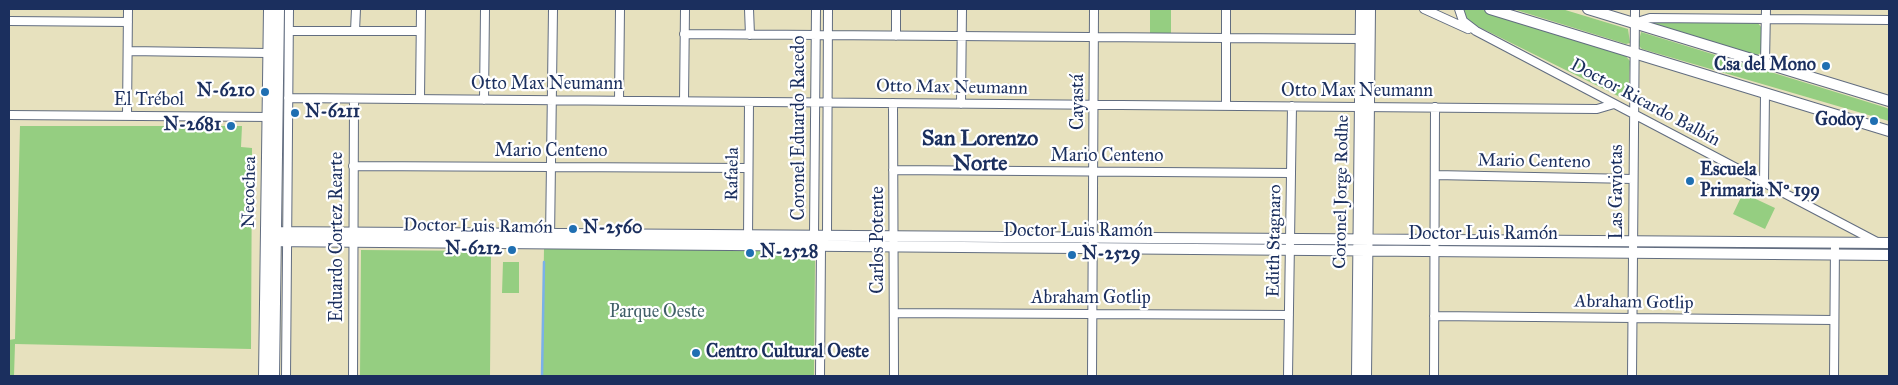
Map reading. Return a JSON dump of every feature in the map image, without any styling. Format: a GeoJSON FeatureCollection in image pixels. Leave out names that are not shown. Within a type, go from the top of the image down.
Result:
{"type":"FeatureCollection","features":[{"type":"Feature","properties":{"kind":"main road","name":"Necochea"},"geometry":{"type":"LineString","coordinates":[[269,9],[268,52],[278,117]]}},
{"type":"Feature","properties":{"kind":"main road","name":"Necochea"},"geometry":{"type":"LineString","coordinates":[[264,376],[278,117],[279,9]]}},
{"type":"Feature","properties":{"kind":"main road","name":"Coronel Jorge Rodhe"},"geometry":{"type":"LineString","coordinates":[[1361,9],[1364,107]]}},
{"type":"Feature","properties":{"kind":"main road","name":"Coronel Jorge Rodhe"},"geometry":{"type":"LineString","coordinates":[[1366,376],[1362,239],[1364,107],[1370,9]]}},
{"type":"Feature","properties":{"kind":"main road"},"geometry":{"type":"LineString","coordinates":[[1490,9],[1889,131]]}},
{"type":"Feature","properties":{"kind":"main road"},"geometry":{"type":"LineString","coordinates":[[1588,9],[1889,101]]}},
{"type":"Feature","properties":{"kind":"main road","name":"Doctor Luis Ramón"},"geometry":{"type":"LineString","coordinates":[[271,236],[550,238],[827,234],[1885,243]]}},
{"type":"Feature","properties":{"kind":"main road","name":"Necochea"},"geometry":{"type":"LineString","coordinates":[[271,236],[274,376]]}},
{"type":"Feature","properties":{"kind":"main road","name":"Doctor Luis Ramón"},"geometry":{"type":"LineString","coordinates":[[550,238],[748,246],[1889,255]]}},
{"type":"Feature","properties":{"kind":"main road","name":"Coronel Jorge Rodhe"},"geometry":{"type":"LineString","coordinates":[[1357,376],[1362,251]]}},
{"type":"Feature","properties":{"kind":"street"},"geometry":{"type":"LineString","coordinates":[[127,116],[128,9]]}},
{"type":"Feature","properties":{"kind":"street"},"geometry":{"type":"LineString","coordinates":[[286,376],[287,236],[278,117],[288,98],[289,9]]}},
{"type":"Feature","properties":{"kind":"street"},"geometry":{"type":"LineString","coordinates":[[355,31],[356,9]]}},
{"type":"Feature","properties":{"kind":"street"},"geometry":{"type":"LineString","coordinates":[[420,99],[421,9]]}},
{"type":"Feature","properties":{"kind":"street"},"geometry":{"type":"LineString","coordinates":[[484,100],[485,9]]}},
{"type":"Feature","properties":{"kind":"street"},"geometry":{"type":"LineString","coordinates":[[550,238],[553,9]]}},
{"type":"Feature","properties":{"kind":"street"},"geometry":{"type":"LineString","coordinates":[[619,101],[620,9]]}},
{"type":"Feature","properties":{"kind":"street"},"geometry":{"type":"LineString","coordinates":[[684,101],[685,9]]}},
{"type":"Feature","properties":{"kind":"street"},"geometry":{"type":"LineString","coordinates":[[750,9],[750,35]]}},
{"type":"Feature","properties":{"kind":"street","name":"Coronel Eduardo Racedo"},"geometry":{"type":"LineString","coordinates":[[816,9],[814,234],[821,246]]}},
{"type":"Feature","properties":{"kind":"street","name":"Coronel Eduardo Racedo"},"geometry":{"type":"LineString","coordinates":[[820,376],[821,246],[827,234],[828,9]]}},
{"type":"Feature","properties":{"kind":"street"},"geometry":{"type":"LineString","coordinates":[[896,9],[896,36]]}},
{"type":"Feature","properties":{"kind":"street"},"geometry":{"type":"LineString","coordinates":[[961,104],[962,9]]}},
{"type":"Feature","properties":{"kind":"street","name":"Cayastá"},"geometry":{"type":"LineString","coordinates":[[1092,376],[1094,9]]}},
{"type":"Feature","properties":{"kind":"street"},"geometry":{"type":"LineString","coordinates":[[1226,9],[1226,106]]}},
{"type":"Feature","properties":{"kind":"street"},"geometry":{"type":"LineString","coordinates":[[1427,10],[1446,15],[1458,9]]}},
{"type":"Feature","properties":{"kind":"street","name":"Doctor Ricardo Balbín"},"geometry":{"type":"LineString","coordinates":[[1458,9],[1463,21],[1476,31]]}},
{"type":"Feature","properties":{"kind":"street","name":"Las Gaviotas"},"geometry":{"type":"LineString","coordinates":[[1632,376],[1635,9]]}},
{"type":"Feature","properties":{"kind":"street"},"geometry":{"type":"LineString","coordinates":[[1765,63],[1766,9]]}},
{"type":"Feature","properties":{"kind":"street","name":"Doctor Ricardo Balbín"},"geometry":{"type":"LineString","coordinates":[[1427,10],[1476,31],[1764,182],[1885,243]]}},
{"type":"Feature","properties":{"kind":"street"},"geometry":{"type":"LineString","coordinates":[[1634,23],[1650,18],[1889,20]]}},
{"type":"Feature","properties":{"kind":"street"},"geometry":{"type":"LineString","coordinates":[[9,20],[128,22]]}},
{"type":"Feature","properties":{"kind":"street"},"geometry":{"type":"LineString","coordinates":[[289,31],[420,31]]}},
{"type":"Feature","properties":{"kind":"street"},"geometry":{"type":"LineString","coordinates":[[684,34],[1361,39]]}},
{"type":"Feature","properties":{"kind":"street"},"geometry":{"type":"LineString","coordinates":[[128,50],[268,52]]}},
{"type":"Feature","properties":{"kind":"street"},"geometry":{"type":"LineString","coordinates":[[1764,182],[1765,93]]}},
{"type":"Feature","properties":{"kind":"street","name":"Otto Max Neumann"},"geometry":{"type":"LineString","coordinates":[[288,98],[1597,109],[1614,104]]}},
{"type":"Feature","properties":{"kind":"street","name":"Eduardo Cortez Rearte"},"geometry":{"type":"LineString","coordinates":[[353,376],[354,98]]}},
{"type":"Feature","properties":{"kind":"street","name":"Rafaela"},"geometry":{"type":"LineString","coordinates":[[748,246],[749,102]]}},
{"type":"Feature","properties":{"kind":"street","name":"Carlos Potente"},"geometry":{"type":"LineString","coordinates":[[893,103],[894,376]]}},
{"type":"Feature","properties":{"kind":"street","name":"Edith Stagnaro"},"geometry":{"type":"LineString","coordinates":[[1288,376],[1292,106]]}},
{"type":"Feature","properties":{"kind":"street"},"geometry":{"type":"LineString","coordinates":[[1434,376],[1435,108]]}},
{"type":"Feature","properties":{"kind":"street","name":"El Trébol"},"geometry":{"type":"LineString","coordinates":[[9,115],[278,117]]}},
{"type":"Feature","properties":{"kind":"street","name":"Mario Centeno"},"geometry":{"type":"LineString","coordinates":[[353,166],[748,168]]}},
{"type":"Feature","properties":{"kind":"street","name":"Mario Centeno"},"geometry":{"type":"LineString","coordinates":[[894,170],[1291,173]]}},
{"type":"Feature","properties":{"kind":"street","name":"Mario Centeno"},"geometry":{"type":"LineString","coordinates":[[1435,176],[1633,178]]}},
{"type":"Feature","properties":{"kind":"street"},"geometry":{"type":"LineString","coordinates":[[1834,376],[1835,243]]}},
{"type":"Feature","properties":{"kind":"street","name":"Abraham Gotlip"},"geometry":{"type":"LineString","coordinates":[[894,313],[1289,315]]}},
{"type":"Feature","properties":{"kind":"street","name":"Abraham Gotlip"},"geometry":{"type":"LineString","coordinates":[[1434,316],[1834,320]]}},
{"type":"Feature","properties":{"kind":"green space"},"geometry":{"type":"Polygon","coordinates":[[[1150,9],[1171,9],[1171,34],[1150,34],[1150,9]]]}},
{"type":"Feature","properties":{"kind":"green space"},"geometry":{"type":"Polygon","coordinates":[[[1461,9],[1480,9],[1624,54],[1630,61],[1628,97],[1622,98],[1469,22],[1461,9]]]}},
{"type":"Feature","properties":{"kind":"green space"},"geometry":{"type":"Polygon","coordinates":[[[1513,9],[1562,9],[1628,29],[1630,43],[1626,44],[1513,9]]]}},
{"type":"Feature","properties":{"kind":"green space"},"geometry":{"type":"Polygon","coordinates":[[[1649,22],[1757,22],[1762,28],[1762,52],[1756,56],[1649,24],[1649,22]]]}},
{"type":"Feature","properties":{"kind":"green space"},"geometry":{"type":"Polygon","coordinates":[[[1641,32],[1884,107],[1889,109],[1889,121],[1642,49],[1638,45],[1641,32]]]}},
{"type":"Feature","properties":{"kind":"green space"},"geometry":{"type":"Polygon","coordinates":[[[20,126],[242,126],[241,147],[252,148],[251,349],[15,344],[14,376],[9,376],[9,340],[15,339],[20,126]]]}},
{"type":"Feature","properties":{"kind":"green space"},"geometry":{"type":"Polygon","coordinates":[[[1743,193],[1775,208],[1765,229],[1733,214],[1743,193]]]}},
{"type":"Feature","properties":{"kind":"green space"},"geometry":{"type":"Polygon","coordinates":[[[1102,242],[1281,243],[1281,245],[1280,247],[1102,242]]]}},
{"type":"Feature","properties":{"kind":"green space"},"geometry":{"type":"Polygon","coordinates":[[[1444,244],[1622,246],[1623,247],[1444,247],[1444,244]]]}},
{"type":"Feature","properties":{"kind":"green space"},"geometry":{"type":"Polygon","coordinates":[[[1644,246],[1823,247],[1824,249],[1646,249],[1644,246]]]}},
{"type":"Feature","properties":{"kind":"green space","name":"Parque Oeste"},"geometry":{"type":"Polygon","coordinates":[[[544,248],[810,251],[815,260],[814,376],[542,376],[544,248]]]}},
{"type":"Feature","properties":{"kind":"green space"},"geometry":{"type":"Polygon","coordinates":[[[361,250],[491,251],[490,376],[360,376],[361,250]]]}},
{"type":"Feature","properties":{"kind":"green space"},"geometry":{"type":"Polygon","coordinates":[[[503,262],[519,262],[519,293],[502,293],[503,262]]]}},
{"type":"Feature","properties":{"kind":"waterway"},"geometry":{"type":"LineString","coordinates":[[542,376],[544,262]]}},
{"type":"Feature","properties":{"kind":"place","name":"Csa del Mono"},"geometry":{"type":"Point","coordinates":[1826,66]}},
{"type":"Feature","properties":{"kind":"place","name":"N-6210"},"geometry":{"type":"Point","coordinates":[265,92]}},
{"type":"Feature","properties":{"kind":"place","name":"N-6211"},"geometry":{"type":"Point","coordinates":[295,113]}},
{"type":"Feature","properties":{"kind":"place","name":"Godoy"},"geometry":{"type":"Point","coordinates":[1874,121]}},
{"type":"Feature","properties":{"kind":"place","name":"N-2681"},"geometry":{"type":"Point","coordinates":[231,126]}},
{"type":"Feature","properties":{"kind":"place","name":"Escuela Primaria Nº 199"},"geometry":{"type":"Point","coordinates":[1690,181]}},
{"type":"Feature","properties":{"kind":"place","name":"N-2560"},"geometry":{"type":"Point","coordinates":[573,229]}},
{"type":"Feature","properties":{"kind":"place","name":"N-6212"},"geometry":{"type":"Point","coordinates":[512,250]}},
{"type":"Feature","properties":{"kind":"place","name":"N-2528"},"geometry":{"type":"Point","coordinates":[750,253]}},
{"type":"Feature","properties":{"kind":"place","name":"N-2529"},"geometry":{"type":"Point","coordinates":[1072,255]}},
{"type":"Feature","properties":{"kind":"place","name":"Centro Cultural Oeste"},"geometry":{"type":"Point","coordinates":[696,353]}},
{"type":"Feature","properties":{"kind":"district","name":"San Lorenzo Norte"},"geometry":{"type":"Point","coordinates":[980,152]}}]}
